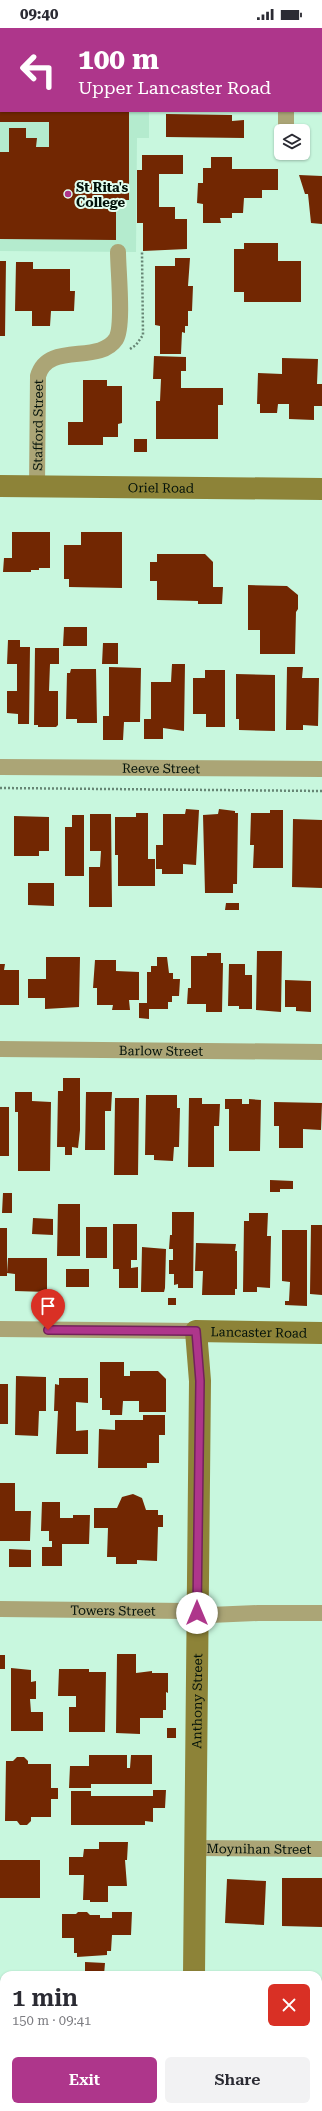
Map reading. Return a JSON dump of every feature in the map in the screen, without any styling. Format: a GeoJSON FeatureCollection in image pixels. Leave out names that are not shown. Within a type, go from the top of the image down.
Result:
{"type":"FeatureCollection","features":[{"type":"Feature","properties":{"kind":"street"},"geometry":{"type":"LineString","coordinates":[[286,112],[286,124]]}},
{"type":"Feature","properties":{"kind":"street","name":"Stafford Street"},"geometry":{"type":"LineString","coordinates":[[37,486],[38,376],[41,367],[50,360],[59,357],[98,351],[110,345],[116,339],[120,320],[118,252]]}},
{"type":"Feature","properties":{"kind":"street","name":"Oriel Road"},"geometry":{"type":"LineString","coordinates":[[0,486],[322,489]]}},
{"type":"Feature","properties":{"kind":"street","name":"Reeve Street"},"geometry":{"type":"LineString","coordinates":[[0,767],[322,770]]}},
{"type":"Feature","properties":{"kind":"street","name":"Barlow Street"},"geometry":{"type":"LineString","coordinates":[[0,1049],[322,1052]]}},
{"type":"Feature","properties":{"kind":"street"},"geometry":{"type":"LineString","coordinates":[[0,1329],[196,1331]]}},
{"type":"Feature","properties":{"kind":"street","name":"Lancaster Road"},"geometry":{"type":"LineString","coordinates":[[196,1331],[322,1333]]}},
{"type":"Feature","properties":{"kind":"street","name":"Anthony Street"},"geometry":{"type":"LineString","coordinates":[[194,1971],[200,1381],[196,1331]]}},
{"type":"Feature","properties":{"kind":"street","name":"Towers Street"},"geometry":{"type":"LineString","coordinates":[[0,1609],[182,1611],[210,1615],[322,1613]]}},
{"type":"Feature","properties":{"kind":"street","name":"Moynihan Street"},"geometry":{"type":"LineString","coordinates":[[196,1848],[322,1849]]}},
{"type":"Feature","properties":{"kind":"path"},"geometry":{"type":"LineString","coordinates":[[0,788],[322,791]]}},
{"type":"Feature","properties":{"kind":"shaded area","name":"St Rita's College"},"geometry":{"type":"Polygon","coordinates":[[[0,112],[149,112],[149,138],[137,138],[136,252],[0,251],[0,112]]]}},
{"type":"Feature","properties":{"kind":"building","name":"St Rita's College"},"geometry":{"type":"Polygon","coordinates":[[[0,112],[129,112],[129,200],[116,200],[116,240],[0,239],[0,152],[9,152],[9,128],[26,128],[26,138],[37,138],[36,147],[49,147],[49,122],[0,122],[0,112]]]}},
{"type":"Feature","properties":{"kind":"building"},"geometry":{"type":"Polygon","coordinates":[[[166,114],[232,115],[232,121],[244,120],[244,138],[166,137],[166,114]]]}},
{"type":"Feature","properties":{"kind":"building"},"geometry":{"type":"Polygon","coordinates":[[[142,155],[183,155],[183,174],[159,174],[159,207],[175,207],[175,219],[187,219],[187,249],[143,251],[143,223],[137,223],[137,170],[142,170],[142,155]]]}},
{"type":"Feature","properties":{"kind":"building"},"geometry":{"type":"Polygon","coordinates":[[[211,157],[232,157],[232,169],[278,169],[278,190],[262,190],[262,198],[244,198],[243,213],[232,213],[232,218],[220,218],[221,223],[203,223],[203,204],[197,203],[198,183],[203,183],[203,168],[211,168],[211,157]]]}},
{"type":"Feature","properties":{"kind":"building"},"geometry":{"type":"Polygon","coordinates":[[[299,175],[322,176],[322,224],[311,223],[308,194],[305,194],[299,175]]]}},
{"type":"Feature","properties":{"kind":"building"},"geometry":{"type":"Polygon","coordinates":[[[244,243],[278,243],[278,261],[301,261],[301,302],[244,302],[244,292],[234,292],[234,249],[244,249],[244,243]]]}},
{"type":"Feature","properties":{"kind":"building"},"geometry":{"type":"Polygon","coordinates":[[[175,258],[190,258],[188,286],[193,286],[192,311],[188,311],[188,326],[185,326],[185,333],[182,332],[181,354],[160,354],[160,326],[155,325],[155,266],[175,266],[175,258]]]}},
{"type":"Feature","properties":{"kind":"building"},"geometry":{"type":"Polygon","coordinates":[[[0,261],[6,261],[5,336],[0,336],[0,261]]]}},
{"type":"Feature","properties":{"kind":"building"},"geometry":{"type":"Polygon","coordinates":[[[16,262],[33,262],[33,269],[70,269],[70,291],[75,291],[74,311],[51,311],[50,326],[32,326],[32,311],[15,311],[16,262]]]}},
{"type":"Feature","properties":{"kind":"building"},"geometry":{"type":"Polygon","coordinates":[[[154,356],[186,357],[186,371],[181,371],[181,388],[223,388],[223,405],[218,405],[218,439],[156,439],[156,401],[160,401],[161,379],[153,379],[154,356]]]}},
{"type":"Feature","properties":{"kind":"building"},"geometry":{"type":"Polygon","coordinates":[[[282,358],[318,359],[317,384],[322,384],[322,406],[314,406],[314,420],[289,419],[289,404],[278,404],[277,413],[260,413],[260,404],[257,404],[258,373],[282,374],[282,358]]]}},
{"type":"Feature","properties":{"kind":"building"},"geometry":{"type":"Polygon","coordinates":[[[83,380],[107,380],[107,386],[122,386],[122,423],[118,424],[118,437],[103,437],[103,445],[68,445],[68,422],[83,422],[83,380]]]}},
{"type":"Feature","properties":{"kind":"building"},"geometry":{"type":"Polygon","coordinates":[[[134,439],[147,439],[147,452],[134,452],[134,439]]]}},
{"type":"Feature","properties":{"kind":"building"},"geometry":{"type":"Polygon","coordinates":[[[12,532],[50,532],[50,568],[39,568],[39,570],[31,570],[31,572],[3,572],[4,558],[12,558],[12,532]]]}},
{"type":"Feature","properties":{"kind":"building"},"geometry":{"type":"Polygon","coordinates":[[[81,532],[122,532],[122,588],[69,587],[69,579],[64,579],[64,545],[81,545],[81,532]]]}},
{"type":"Feature","properties":{"kind":"building"},"geometry":{"type":"Polygon","coordinates":[[[157,554],[205,554],[213,562],[213,587],[223,587],[222,604],[198,604],[198,601],[157,600],[157,581],[150,581],[150,562],[157,562],[157,554]]]}},
{"type":"Feature","properties":{"kind":"building"},"geometry":{"type":"Polygon","coordinates":[[[248,585],[287,586],[298,595],[295,654],[260,654],[260,630],[248,630],[248,585]]]}},
{"type":"Feature","properties":{"kind":"building"},"geometry":{"type":"Polygon","coordinates":[[[64,627],[87,627],[87,646],[63,646],[64,627]]]}},
{"type":"Feature","properties":{"kind":"building"},"geometry":{"type":"Polygon","coordinates":[[[8,640],[20,640],[20,647],[30,647],[29,724],[18,724],[18,714],[7,713],[7,691],[17,691],[17,664],[7,664],[8,640]]]}},
{"type":"Feature","properties":{"kind":"building"},"geometry":{"type":"Polygon","coordinates":[[[103,643],[118,643],[118,664],[102,664],[103,643]]]}},
{"type":"Feature","properties":{"kind":"building"},"geometry":{"type":"Polygon","coordinates":[[[35,648],[59,648],[59,664],[50,664],[49,691],[58,691],[58,725],[56,727],[38,727],[38,725],[34,725],[35,648]]]}},
{"type":"Feature","properties":{"kind":"building"},"geometry":{"type":"Polygon","coordinates":[[[172,664],[185,664],[184,731],[163,728],[163,739],[144,739],[144,719],[151,719],[151,682],[171,682],[172,664]]]}},
{"type":"Feature","properties":{"kind":"building"},"geometry":{"type":"Polygon","coordinates":[[[109,667],[141,668],[140,722],[124,722],[123,740],[103,740],[103,716],[109,716],[109,667]]]}},
{"type":"Feature","properties":{"kind":"building"},"geometry":{"type":"Polygon","coordinates":[[[287,667],[303,667],[302,678],[319,678],[318,726],[303,725],[303,730],[286,730],[287,667]]]}},
{"type":"Feature","properties":{"kind":"building"},"geometry":{"type":"Polygon","coordinates":[[[71,669],[96,669],[97,723],[77,723],[77,719],[66,719],[67,673],[70,673],[71,669]]]}},
{"type":"Feature","properties":{"kind":"building"},"geometry":{"type":"Polygon","coordinates":[[[205,670],[225,670],[225,727],[206,727],[206,714],[193,714],[193,678],[205,678],[205,670]]]}},
{"type":"Feature","properties":{"kind":"building"},"geometry":{"type":"Polygon","coordinates":[[[236,674],[275,675],[275,731],[239,730],[239,719],[236,719],[236,674]]]}},
{"type":"Feature","properties":{"kind":"building"},"geometry":{"type":"Polygon","coordinates":[[[186,809],[199,810],[196,865],[183,864],[183,874],[162,874],[162,869],[156,869],[156,845],[163,845],[163,814],[185,814],[186,809]]]}},
{"type":"Feature","properties":{"kind":"building"},"geometry":{"type":"Polygon","coordinates":[[[219,809],[235,811],[235,813],[238,813],[237,884],[233,884],[233,893],[205,893],[203,815],[218,814],[219,809]]]}},
{"type":"Feature","properties":{"kind":"building"},"geometry":{"type":"Polygon","coordinates":[[[270,810],[283,810],[283,868],[253,868],[254,845],[250,845],[251,813],[270,813],[270,810]]]}},
{"type":"Feature","properties":{"kind":"building"},"geometry":{"type":"Polygon","coordinates":[[[136,813],[148,813],[148,859],[155,859],[155,886],[118,886],[118,855],[115,855],[115,817],[136,817],[136,813]]]}},
{"type":"Feature","properties":{"kind":"building"},"geometry":{"type":"Polygon","coordinates":[[[90,814],[111,814],[112,907],[89,907],[89,867],[100,867],[101,851],[90,851],[90,814]]]}},
{"type":"Feature","properties":{"kind":"building"},"geometry":{"type":"Polygon","coordinates":[[[72,815],[84,815],[84,876],[65,876],[65,827],[72,827],[72,815]]]}},
{"type":"Feature","properties":{"kind":"building"},"geometry":{"type":"Polygon","coordinates":[[[14,816],[49,817],[49,851],[39,851],[39,856],[14,856],[14,816]]]}},
{"type":"Feature","properties":{"kind":"building"},"geometry":{"type":"Polygon","coordinates":[[[293,819],[322,820],[322,888],[292,887],[293,819]]]}},
{"type":"Feature","properties":{"kind":"building"},"geometry":{"type":"Polygon","coordinates":[[[28,883],[54,883],[54,906],[28,905],[28,883]]]}},
{"type":"Feature","properties":{"kind":"building"},"geometry":{"type":"Polygon","coordinates":[[[226,903],[239,903],[239,910],[225,910],[226,903]]]}},
{"type":"Feature","properties":{"kind":"building"},"geometry":{"type":"Polygon","coordinates":[[[257,951],[282,951],[281,1012],[256,1010],[257,951]]]}},
{"type":"Feature","properties":{"kind":"building"},"geometry":{"type":"Polygon","coordinates":[[[207,953],[221,953],[221,963],[223,963],[222,1012],[206,1012],[206,1004],[187,1004],[188,988],[191,988],[191,956],[207,956],[207,953]]]}},
{"type":"Feature","properties":{"kind":"building"},"geometry":{"type":"Polygon","coordinates":[[[46,957],[80,957],[79,1007],[45,1009],[45,998],[28,998],[28,979],[46,979],[46,957]]]}},
{"type":"Feature","properties":{"kind":"building"},"geometry":{"type":"Polygon","coordinates":[[[157,957],[167,957],[169,973],[173,973],[173,979],[180,979],[179,996],[172,996],[172,1002],[168,1002],[168,1009],[149,1009],[149,1019],[139,1018],[139,1003],[147,1003],[147,972],[151,972],[151,966],[157,966],[157,957]]]}},
{"type":"Feature","properties":{"kind":"building"},"geometry":{"type":"Polygon","coordinates":[[[95,960],[116,960],[116,971],[139,972],[139,1000],[129,1000],[130,1010],[112,1010],[113,1005],[97,1005],[97,988],[93,988],[95,960]]]}},
{"type":"Feature","properties":{"kind":"building"},"geometry":{"type":"Polygon","coordinates":[[[0,964],[5,964],[4,970],[19,970],[19,1005],[0,1005],[0,964]]]}},
{"type":"Feature","properties":{"kind":"building"},"geometry":{"type":"Polygon","coordinates":[[[229,964],[245,964],[245,975],[252,975],[252,1009],[239,1009],[239,1006],[228,1006],[229,964]]]}},
{"type":"Feature","properties":{"kind":"building"},"geometry":{"type":"Polygon","coordinates":[[[285,980],[311,981],[311,1012],[296,1011],[296,1007],[285,1007],[285,980]]]}},
{"type":"Feature","properties":{"kind":"building"},"geometry":{"type":"Polygon","coordinates":[[[63,1078],[80,1078],[80,1130],[78,1148],[72,1147],[72,1155],[65,1155],[65,1147],[57,1147],[58,1091],[63,1091],[63,1078]]]}},
{"type":"Feature","properties":{"kind":"building"},"geometry":{"type":"Polygon","coordinates":[[[15,1092],[32,1092],[32,1101],[51,1102],[50,1171],[18,1171],[18,1112],[15,1112],[15,1092]]]}},
{"type":"Feature","properties":{"kind":"building"},"geometry":{"type":"Polygon","coordinates":[[[86,1092],[112,1092],[111,1111],[105,1111],[105,1150],[85,1150],[86,1092]]]}},
{"type":"Feature","properties":{"kind":"building"},"geometry":{"type":"Polygon","coordinates":[[[146,1095],[177,1095],[177,1108],[180,1108],[179,1147],[174,1147],[173,1161],[154,1160],[154,1155],[145,1155],[146,1095]]]}},
{"type":"Feature","properties":{"kind":"building"},"geometry":{"type":"Polygon","coordinates":[[[115,1098],[139,1098],[138,1175],[114,1175],[115,1098]]]}},
{"type":"Feature","properties":{"kind":"building"},"geometry":{"type":"Polygon","coordinates":[[[189,1098],[202,1098],[202,1104],[220,1104],[219,1126],[214,1126],[214,1167],[188,1167],[189,1098]]]}},
{"type":"Feature","properties":{"kind":"building"},"geometry":{"type":"Polygon","coordinates":[[[225,1099],[242,1099],[242,1104],[249,1104],[249,1099],[261,1100],[260,1151],[229,1151],[229,1109],[225,1109],[225,1099]]]}},
{"type":"Feature","properties":{"kind":"building"},"geometry":{"type":"Polygon","coordinates":[[[274,1102],[322,1103],[321,1130],[303,1129],[303,1148],[279,1148],[279,1126],[274,1126],[274,1102]]]}},
{"type":"Feature","properties":{"kind":"building"},"geometry":{"type":"Polygon","coordinates":[[[0,1107],[9,1107],[9,1156],[0,1156],[0,1107]]]}},
{"type":"Feature","properties":{"kind":"building"},"geometry":{"type":"Polygon","coordinates":[[[270,1180],[293,1181],[293,1189],[280,1189],[280,1192],[270,1192],[270,1180]]]}},
{"type":"Feature","properties":{"kind":"building"},"geometry":{"type":"Polygon","coordinates":[[[3,1193],[12,1193],[12,1213],[2,1213],[3,1193]]]}},
{"type":"Feature","properties":{"kind":"building"},"geometry":{"type":"Polygon","coordinates":[[[58,1204],[80,1204],[80,1256],[57,1256],[58,1204]]]}},
{"type":"Feature","properties":{"kind":"building"},"geometry":{"type":"Polygon","coordinates":[[[172,1212],[194,1212],[193,1288],[178,1288],[178,1284],[174,1285],[174,1274],[169,1274],[169,1260],[173,1260],[173,1249],[169,1249],[170,1235],[172,1235],[172,1212]]]}},
{"type":"Feature","properties":{"kind":"building"},"geometry":{"type":"Polygon","coordinates":[[[249,1213],[268,1213],[267,1236],[271,1236],[270,1288],[257,1287],[257,1292],[243,1292],[244,1221],[249,1221],[249,1213]]]}},
{"type":"Feature","properties":{"kind":"building"},"geometry":{"type":"Polygon","coordinates":[[[33,1218],[53,1219],[53,1235],[32,1234],[33,1218]]]}},
{"type":"Feature","properties":{"kind":"building"},"geometry":{"type":"Polygon","coordinates":[[[113,1224],[137,1224],[137,1260],[131,1260],[131,1268],[138,1267],[138,1288],[119,1288],[119,1269],[113,1269],[113,1224]]]}},
{"type":"Feature","properties":{"kind":"building"},"geometry":{"type":"Polygon","coordinates":[[[311,1225],[322,1225],[322,1295],[310,1294],[311,1225]]]}},
{"type":"Feature","properties":{"kind":"building"},"geometry":{"type":"Polygon","coordinates":[[[86,1227],[107,1227],[107,1258],[86,1258],[86,1227]]]}},
{"type":"Feature","properties":{"kind":"building"},"geometry":{"type":"Polygon","coordinates":[[[0,1228],[7,1228],[7,1276],[0,1276],[0,1228]]]}},
{"type":"Feature","properties":{"kind":"building"},"geometry":{"type":"Polygon","coordinates":[[[282,1230],[307,1230],[307,1306],[285,1305],[285,1301],[289,1301],[290,1282],[282,1281],[282,1230]]]}},
{"type":"Feature","properties":{"kind":"building"},"geometry":{"type":"Polygon","coordinates":[[[196,1243],[236,1244],[237,1289],[235,1289],[235,1295],[202,1295],[203,1271],[195,1271],[196,1243]]]}},
{"type":"Feature","properties":{"kind":"building"},"geometry":{"type":"Polygon","coordinates":[[[142,1247],[166,1249],[164,1292],[141,1292],[142,1247]]]}},
{"type":"Feature","properties":{"kind":"building"},"geometry":{"type":"Polygon","coordinates":[[[8,1258],[47,1258],[47,1292],[15,1291],[15,1274],[7,1273],[8,1258]]]}},
{"type":"Feature","properties":{"kind":"building"},"geometry":{"type":"Polygon","coordinates":[[[66,1269],[89,1269],[89,1287],[66,1287],[66,1269]]]}},
{"type":"Feature","properties":{"kind":"building"},"geometry":{"type":"Polygon","coordinates":[[[168,1298],[176,1298],[176,1305],[168,1305],[168,1298]]]}},
{"type":"Feature","properties":{"kind":"building"},"geometry":{"type":"Polygon","coordinates":[[[100,1362],[124,1362],[124,1376],[130,1376],[130,1371],[158,1371],[166,1379],[166,1412],[139,1412],[139,1401],[123,1401],[122,1415],[110,1415],[110,1410],[102,1410],[102,1398],[100,1398],[100,1362]]]}},
{"type":"Feature","properties":{"kind":"building"},"geometry":{"type":"Polygon","coordinates":[[[16,1376],[46,1377],[46,1411],[39,1411],[38,1436],[15,1435],[16,1376]]]}},
{"type":"Feature","properties":{"kind":"building"},"geometry":{"type":"Polygon","coordinates":[[[59,1378],[88,1378],[88,1403],[76,1402],[76,1431],[88,1430],[88,1454],[56,1454],[58,1411],[54,1411],[55,1384],[59,1385],[59,1378]]]}},
{"type":"Feature","properties":{"kind":"building"},"geometry":{"type":"Polygon","coordinates":[[[0,1384],[8,1384],[8,1424],[0,1424],[0,1384]]]}},
{"type":"Feature","properties":{"kind":"building"},"geometry":{"type":"Polygon","coordinates":[[[143,1415],[165,1415],[165,1435],[159,1435],[159,1463],[147,1463],[147,1468],[98,1468],[99,1429],[115,1430],[115,1420],[143,1420],[143,1415]]]}},
{"type":"Feature","properties":{"kind":"building"},"geometry":{"type":"Polygon","coordinates":[[[0,1483],[15,1483],[15,1511],[31,1511],[30,1541],[0,1541],[0,1483]]]}},
{"type":"Feature","properties":{"kind":"building"},"geometry":{"type":"Polygon","coordinates":[[[133,1494],[142,1498],[146,1510],[158,1510],[158,1515],[163,1515],[163,1527],[158,1527],[157,1561],[137,1560],[137,1564],[116,1564],[116,1557],[107,1557],[108,1528],[94,1528],[94,1508],[117,1508],[122,1497],[133,1494]]]}},
{"type":"Feature","properties":{"kind":"building"},"geometry":{"type":"Polygon","coordinates":[[[42,1502],[60,1502],[60,1518],[73,1518],[73,1515],[90,1515],[89,1544],[62,1544],[62,1566],[42,1566],[42,1547],[52,1547],[52,1541],[49,1541],[49,1531],[41,1531],[42,1502]]]}},
{"type":"Feature","properties":{"kind":"building"},"geometry":{"type":"Polygon","coordinates":[[[9,1549],[31,1550],[31,1567],[9,1567],[9,1549]]]}},
{"type":"Feature","properties":{"kind":"building"},"geometry":{"type":"Polygon","coordinates":[[[117,1654],[136,1654],[136,1673],[152,1671],[152,1673],[168,1673],[168,1693],[166,1692],[166,1710],[163,1710],[163,1718],[140,1718],[140,1734],[116,1733],[117,1654]]]}},
{"type":"Feature","properties":{"kind":"building"},"geometry":{"type":"Polygon","coordinates":[[[0,1655],[5,1655],[5,1669],[0,1669],[0,1655]]]}},
{"type":"Feature","properties":{"kind":"building"},"geometry":{"type":"Polygon","coordinates":[[[11,1668],[31,1670],[31,1682],[36,1681],[36,1699],[30,1699],[31,1712],[43,1712],[43,1731],[11,1731],[11,1668]]]}},
{"type":"Feature","properties":{"kind":"building"},"geometry":{"type":"Polygon","coordinates":[[[59,1669],[89,1669],[89,1672],[106,1672],[105,1732],[69,1732],[69,1707],[76,1707],[76,1696],[58,1696],[59,1669]]]}},
{"type":"Feature","properties":{"kind":"building"},"geometry":{"type":"Polygon","coordinates":[[[167,1728],[176,1728],[176,1738],[167,1738],[167,1728]]]}},
{"type":"Feature","properties":{"kind":"building"},"geometry":{"type":"Polygon","coordinates":[[[89,1755],[127,1755],[127,1768],[130,1768],[131,1755],[152,1755],[152,1784],[91,1784],[91,1788],[69,1788],[70,1766],[89,1766],[89,1755]]]}},
{"type":"Feature","properties":{"kind":"building"},"geometry":{"type":"Polygon","coordinates":[[[17,1757],[24,1757],[28,1761],[28,1764],[51,1764],[51,1788],[58,1788],[58,1799],[51,1799],[51,1817],[31,1817],[31,1821],[27,1825],[20,1825],[17,1821],[5,1821],[6,1761],[13,1761],[17,1757]]]}},
{"type":"Feature","properties":{"kind":"building"},"geometry":{"type":"Polygon","coordinates":[[[153,1790],[166,1790],[165,1808],[153,1808],[153,1822],[145,1821],[145,1825],[71,1825],[71,1791],[91,1791],[91,1796],[153,1796],[153,1790]]]}},
{"type":"Feature","properties":{"kind":"building"},"geometry":{"type":"Polygon","coordinates":[[[99,1842],[128,1842],[127,1860],[125,1860],[127,1886],[108,1886],[108,1902],[90,1902],[90,1900],[83,1900],[84,1875],[69,1875],[69,1857],[83,1857],[84,1849],[99,1849],[99,1842]]]}},
{"type":"Feature","properties":{"kind":"building"},"geometry":{"type":"Polygon","coordinates":[[[0,1860],[40,1860],[40,1898],[0,1898],[0,1860]]]}},
{"type":"Feature","properties":{"kind":"building"},"geometry":{"type":"Polygon","coordinates":[[[282,1878],[322,1878],[322,1927],[282,1926],[282,1878]]]}},
{"type":"Feature","properties":{"kind":"building"},"geometry":{"type":"Polygon","coordinates":[[[227,1879],[266,1881],[264,1925],[225,1923],[227,1879]]]}},
{"type":"Feature","properties":{"kind":"building"},"geometry":{"type":"Polygon","coordinates":[[[78,1912],[87,1912],[90,1915],[100,1915],[100,1918],[112,1918],[112,1912],[132,1912],[131,1935],[112,1935],[111,1951],[107,1951],[107,1955],[77,1957],[77,1953],[74,1953],[74,1938],[62,1938],[62,1914],[76,1914],[78,1912]]]}},
{"type":"Feature","properties":{"kind":"building"},"geometry":{"type":"Polygon","coordinates":[[[85,1962],[105,1963],[104,1971],[85,1971],[85,1962]]]}},
{"type":"Feature","properties":{"kind":"place","name":"St Rita's College"},"geometry":{"type":"Point","coordinates":[68,194]}},
{"type":"Feature","properties":{"kind":"route"},"geometry":{"type":"LineString","coordinates":[[48,1330],[196,1331],[200,1381],[197,1613]]}}]}
